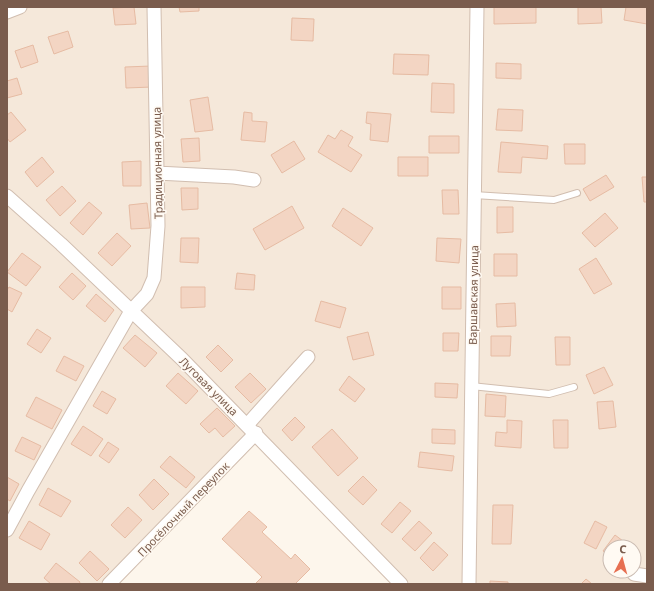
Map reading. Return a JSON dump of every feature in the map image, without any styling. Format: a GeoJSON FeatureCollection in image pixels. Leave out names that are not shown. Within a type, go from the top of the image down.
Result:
{"type":"FeatureCollection","features":[{"type":"Feature","properties":{"kind":"street"},"geometry":{"type":"LineString","coordinates":[[7,12],[20,7]]}},
{"type":"Feature","properties":{"kind":"street","name":"Традиционная улица"},"geometry":{"type":"LineString","coordinates":[[7,530],[28,490],[131,310],[147,294],[154,278],[158,226],[154,7]]}},
{"type":"Feature","properties":{"kind":"street","name":"Варшавская улица"},"geometry":{"type":"LineString","coordinates":[[469,584],[477,7]]}},
{"type":"Feature","properties":{"kind":"street"},"geometry":{"type":"LineString","coordinates":[[157,172],[234,177],[254,180]]}},
{"type":"Feature","properties":{"kind":"street","name":"Луговая улица"},"geometry":{"type":"LineString","coordinates":[[7,196],[61,244],[182,359],[401,584]]}},
{"type":"Feature","properties":{"kind":"street","name":"Просёлочный переулок"},"geometry":{"type":"LineString","coordinates":[[109,584],[251,429],[308,357]]}},
{"type":"Feature","properties":{"kind":"lane"},"geometry":{"type":"LineString","coordinates":[[474,195],[554,200],[577,193]]}},
{"type":"Feature","properties":{"kind":"lane"},"geometry":{"type":"LineString","coordinates":[[471,386],[549,394],[574,387]]}},
{"type":"Feature","properties":{"kind":"shaded area"},"geometry":{"type":"Polygon","coordinates":[[[20,7],[647,7],[647,584],[401,584],[251,429],[113,584],[7,584],[7,12],[20,7]]]}},
{"type":"Feature","properties":{"kind":"building"},"geometry":{"type":"Polygon","coordinates":[[[134,7],[136,24],[115,25],[113,8],[134,7]]]}},
{"type":"Feature","properties":{"kind":"building"},"geometry":{"type":"Polygon","coordinates":[[[179,7],[199,7],[199,11],[180,12],[179,7]]]}},
{"type":"Feature","properties":{"kind":"building"},"geometry":{"type":"Polygon","coordinates":[[[494,7],[536,7],[536,23],[494,24],[494,7]]]}},
{"type":"Feature","properties":{"kind":"building"},"geometry":{"type":"Polygon","coordinates":[[[578,7],[601,7],[602,23],[578,24],[578,7]]]}},
{"type":"Feature","properties":{"kind":"building"},"geometry":{"type":"Polygon","coordinates":[[[626,7],[647,7],[647,24],[624,20],[626,7]]]}},
{"type":"Feature","properties":{"kind":"building"},"geometry":{"type":"Polygon","coordinates":[[[292,18],[314,19],[313,41],[291,40],[292,18]]]}},
{"type":"Feature","properties":{"kind":"building"},"geometry":{"type":"Polygon","coordinates":[[[68,31],[73,47],[54,54],[48,37],[68,31]]]}},
{"type":"Feature","properties":{"kind":"building"},"geometry":{"type":"Polygon","coordinates":[[[33,45],[38,62],[21,68],[15,51],[33,45]]]}},
{"type":"Feature","properties":{"kind":"building"},"geometry":{"type":"Polygon","coordinates":[[[394,54],[429,55],[428,75],[393,74],[394,54]]]}},
{"type":"Feature","properties":{"kind":"building"},"geometry":{"type":"Polygon","coordinates":[[[496,63],[521,64],[521,79],[496,78],[496,63]]]}},
{"type":"Feature","properties":{"kind":"building"},"geometry":{"type":"Polygon","coordinates":[[[151,66],[152,87],[126,88],[125,67],[151,66]]]}},
{"type":"Feature","properties":{"kind":"building"},"geometry":{"type":"Polygon","coordinates":[[[17,78],[22,94],[7,98],[7,81],[17,78]]]}},
{"type":"Feature","properties":{"kind":"building"},"geometry":{"type":"Polygon","coordinates":[[[432,83],[454,84],[454,113],[431,112],[432,83]]]}},
{"type":"Feature","properties":{"kind":"building"},"geometry":{"type":"Polygon","coordinates":[[[208,97],[213,130],[195,132],[190,100],[208,97]]]}},
{"type":"Feature","properties":{"kind":"building"},"geometry":{"type":"Polygon","coordinates":[[[498,109],[523,110],[522,131],[496,130],[498,109]]]}},
{"type":"Feature","properties":{"kind":"building"},"geometry":{"type":"Polygon","coordinates":[[[11,112],[26,130],[10,142],[7,138],[7,115],[11,112]]]}},
{"type":"Feature","properties":{"kind":"building"},"geometry":{"type":"Polygon","coordinates":[[[244,112],[252,113],[252,121],[267,122],[265,142],[241,140],[244,112]]]}},
{"type":"Feature","properties":{"kind":"building"},"geometry":{"type":"Polygon","coordinates":[[[367,112],[391,114],[388,142],[370,140],[371,124],[366,123],[367,112]]]}},
{"type":"Feature","properties":{"kind":"building"},"geometry":{"type":"Polygon","coordinates":[[[341,130],[353,137],[348,146],[362,155],[351,172],[318,152],[328,135],[335,139],[341,130]]]}},
{"type":"Feature","properties":{"kind":"building"},"geometry":{"type":"Polygon","coordinates":[[[429,136],[459,136],[459,153],[429,153],[429,136]]]}},
{"type":"Feature","properties":{"kind":"building"},"geometry":{"type":"Polygon","coordinates":[[[199,138],[200,161],[183,162],[181,139],[199,138]]]}},
{"type":"Feature","properties":{"kind":"building"},"geometry":{"type":"Polygon","coordinates":[[[294,141],[305,159],[282,173],[271,155],[294,141]]]}},
{"type":"Feature","properties":{"kind":"building"},"geometry":{"type":"Polygon","coordinates":[[[501,142],[548,146],[547,159],[522,157],[521,173],[498,172],[501,142]]]}},
{"type":"Feature","properties":{"kind":"building"},"geometry":{"type":"Polygon","coordinates":[[[564,144],[585,144],[585,164],[565,164],[564,144]]]}},
{"type":"Feature","properties":{"kind":"building"},"geometry":{"type":"Polygon","coordinates":[[[42,157],[54,172],[37,187],[25,172],[42,157]]]}},
{"type":"Feature","properties":{"kind":"building"},"geometry":{"type":"Polygon","coordinates":[[[398,157],[428,157],[428,176],[398,176],[398,157]]]}},
{"type":"Feature","properties":{"kind":"building"},"geometry":{"type":"Polygon","coordinates":[[[141,161],[141,186],[123,186],[122,162],[141,161]]]}},
{"type":"Feature","properties":{"kind":"building"},"geometry":{"type":"Polygon","coordinates":[[[606,175],[614,187],[590,201],[583,189],[606,175]]]}},
{"type":"Feature","properties":{"kind":"building"},"geometry":{"type":"Polygon","coordinates":[[[642,177],[647,177],[647,202],[644,202],[642,177]]]}},
{"type":"Feature","properties":{"kind":"building"},"geometry":{"type":"Polygon","coordinates":[[[62,186],[76,201],[60,216],[46,200],[62,186]]]}},
{"type":"Feature","properties":{"kind":"building"},"geometry":{"type":"Polygon","coordinates":[[[181,188],[198,188],[198,209],[182,210],[181,188]]]}},
{"type":"Feature","properties":{"kind":"building"},"geometry":{"type":"Polygon","coordinates":[[[442,190],[458,190],[459,214],[443,214],[442,190]]]}},
{"type":"Feature","properties":{"kind":"building"},"geometry":{"type":"Polygon","coordinates":[[[89,202],[102,213],[83,235],[70,223],[89,202]]]}},
{"type":"Feature","properties":{"kind":"building"},"geometry":{"type":"Polygon","coordinates":[[[147,203],[150,228],[131,229],[129,205],[147,203]]]}},
{"type":"Feature","properties":{"kind":"building"},"geometry":{"type":"Polygon","coordinates":[[[292,206],[304,228],[265,250],[253,229],[292,206]]]}},
{"type":"Feature","properties":{"kind":"building"},"geometry":{"type":"Polygon","coordinates":[[[497,207],[513,207],[513,232],[497,233],[497,207]]]}},
{"type":"Feature","properties":{"kind":"building"},"geometry":{"type":"Polygon","coordinates":[[[343,208],[373,228],[361,246],[332,226],[343,208]]]}},
{"type":"Feature","properties":{"kind":"building"},"geometry":{"type":"Polygon","coordinates":[[[605,213],[618,228],[595,247],[582,233],[605,213]]]}},
{"type":"Feature","properties":{"kind":"building"},"geometry":{"type":"Polygon","coordinates":[[[117,233],[131,246],[112,266],[98,253],[117,233]]]}},
{"type":"Feature","properties":{"kind":"building"},"geometry":{"type":"Polygon","coordinates":[[[181,238],[199,238],[198,263],[180,262],[181,238]]]}},
{"type":"Feature","properties":{"kind":"building"},"geometry":{"type":"Polygon","coordinates":[[[437,238],[461,239],[459,263],[436,261],[437,238]]]}},
{"type":"Feature","properties":{"kind":"building"},"geometry":{"type":"Polygon","coordinates":[[[22,253],[41,267],[26,286],[7,272],[22,253]]]}},
{"type":"Feature","properties":{"kind":"building"},"geometry":{"type":"Polygon","coordinates":[[[494,254],[517,254],[517,276],[494,276],[494,254]]]}},
{"type":"Feature","properties":{"kind":"building"},"geometry":{"type":"Polygon","coordinates":[[[596,258],[612,284],[594,294],[579,269],[596,258]]]}},
{"type":"Feature","properties":{"kind":"building"},"geometry":{"type":"Polygon","coordinates":[[[72,273],[86,286],[73,300],[59,287],[72,273]]]}},
{"type":"Feature","properties":{"kind":"building"},"geometry":{"type":"Polygon","coordinates":[[[237,273],[255,275],[254,290],[235,289],[237,273]]]}},
{"type":"Feature","properties":{"kind":"building"},"geometry":{"type":"Polygon","coordinates":[[[9,287],[22,293],[12,312],[7,309],[7,290],[9,287]]]}},
{"type":"Feature","properties":{"kind":"building"},"geometry":{"type":"Polygon","coordinates":[[[181,287],[205,287],[205,307],[181,308],[181,287]]]}},
{"type":"Feature","properties":{"kind":"building"},"geometry":{"type":"Polygon","coordinates":[[[442,287],[461,287],[461,309],[442,309],[442,287]]]}},
{"type":"Feature","properties":{"kind":"building"},"geometry":{"type":"Polygon","coordinates":[[[96,294],[114,310],[105,322],[86,306],[96,294]]]}},
{"type":"Feature","properties":{"kind":"building"},"geometry":{"type":"Polygon","coordinates":[[[321,301],[346,308],[340,328],[315,321],[321,301]]]}},
{"type":"Feature","properties":{"kind":"building"},"geometry":{"type":"Polygon","coordinates":[[[515,303],[516,326],[497,327],[496,304],[515,303]]]}},
{"type":"Feature","properties":{"kind":"building"},"geometry":{"type":"Polygon","coordinates":[[[37,329],[51,338],[41,353],[27,344],[37,329]]]}},
{"type":"Feature","properties":{"kind":"building"},"geometry":{"type":"Polygon","coordinates":[[[368,332],[374,355],[353,360],[347,337],[368,332]]]}},
{"type":"Feature","properties":{"kind":"building"},"geometry":{"type":"Polygon","coordinates":[[[443,333],[459,333],[458,351],[443,351],[443,333]]]}},
{"type":"Feature","properties":{"kind":"building"},"geometry":{"type":"Polygon","coordinates":[[[135,335],[157,353],[145,367],[123,348],[135,335]]]}},
{"type":"Feature","properties":{"kind":"building"},"geometry":{"type":"Polygon","coordinates":[[[491,336],[511,336],[510,356],[491,356],[491,336]]]}},
{"type":"Feature","properties":{"kind":"building"},"geometry":{"type":"Polygon","coordinates":[[[555,337],[570,337],[570,365],[556,365],[555,337]]]}},
{"type":"Feature","properties":{"kind":"building"},"geometry":{"type":"Polygon","coordinates":[[[218,345],[233,360],[221,372],[206,357],[218,345]]]}},
{"type":"Feature","properties":{"kind":"building"},"geometry":{"type":"Polygon","coordinates":[[[64,356],[84,366],[76,381],[56,371],[64,356]]]}},
{"type":"Feature","properties":{"kind":"building"},"geometry":{"type":"Polygon","coordinates":[[[604,367],[613,385],[594,394],[586,375],[604,367]]]}},
{"type":"Feature","properties":{"kind":"building"},"geometry":{"type":"Polygon","coordinates":[[[178,373],[198,391],[186,404],[166,386],[178,373]]]}},
{"type":"Feature","properties":{"kind":"building"},"geometry":{"type":"Polygon","coordinates":[[[250,373],[266,389],[251,403],[235,387],[250,373]]]}},
{"type":"Feature","properties":{"kind":"building"},"geometry":{"type":"Polygon","coordinates":[[[349,376],[365,389],[355,402],[339,390],[349,376]]]}},
{"type":"Feature","properties":{"kind":"building"},"geometry":{"type":"Polygon","coordinates":[[[435,383],[458,384],[457,398],[435,397],[435,383]]]}},
{"type":"Feature","properties":{"kind":"building"},"geometry":{"type":"Polygon","coordinates":[[[102,391],[116,399],[107,414],[93,406],[102,391]]]}},
{"type":"Feature","properties":{"kind":"building"},"geometry":{"type":"Polygon","coordinates":[[[486,394],[506,396],[505,417],[485,416],[486,394]]]}},
{"type":"Feature","properties":{"kind":"building"},"geometry":{"type":"Polygon","coordinates":[[[36,397],[62,410],[52,429],[26,416],[36,397]]]}},
{"type":"Feature","properties":{"kind":"building"},"geometry":{"type":"Polygon","coordinates":[[[613,401],[616,427],[599,429],[597,402],[613,401]]]}},
{"type":"Feature","properties":{"kind":"building"},"geometry":{"type":"Polygon","coordinates":[[[217,408],[235,426],[223,437],[215,428],[209,433],[200,424],[217,408]]]}},
{"type":"Feature","properties":{"kind":"building"},"geometry":{"type":"Polygon","coordinates":[[[295,417],[305,427],[292,441],[282,430],[295,417]]]}},
{"type":"Feature","properties":{"kind":"building"},"geometry":{"type":"Polygon","coordinates":[[[507,420],[522,421],[521,448],[495,446],[496,432],[507,433],[507,420]]]}},
{"type":"Feature","properties":{"kind":"building"},"geometry":{"type":"Polygon","coordinates":[[[553,420],[568,420],[568,448],[554,448],[553,420]]]}},
{"type":"Feature","properties":{"kind":"building"},"geometry":{"type":"Polygon","coordinates":[[[83,426],[103,439],[91,456],[71,444],[83,426]]]}},
{"type":"Feature","properties":{"kind":"building"},"geometry":{"type":"Polygon","coordinates":[[[332,429],[358,458],[338,476],[312,447],[332,429]]]}},
{"type":"Feature","properties":{"kind":"building"},"geometry":{"type":"Polygon","coordinates":[[[432,429],[455,430],[455,444],[432,443],[432,429]]]}},
{"type":"Feature","properties":{"kind":"building"},"geometry":{"type":"Polygon","coordinates":[[[22,437],[41,446],[34,460],[15,451],[22,437]]]}},
{"type":"Feature","properties":{"kind":"building"},"geometry":{"type":"Polygon","coordinates":[[[108,442],[119,449],[109,463],[99,456],[108,442]]]}},
{"type":"Feature","properties":{"kind":"building"},"geometry":{"type":"Polygon","coordinates":[[[420,452],[454,456],[452,471],[418,467],[420,452]]]}},
{"type":"Feature","properties":{"kind":"building"},"geometry":{"type":"Polygon","coordinates":[[[170,456],[195,477],[186,488],[160,467],[170,456]]]}},
{"type":"Feature","properties":{"kind":"building"},"geometry":{"type":"Polygon","coordinates":[[[363,476],[377,490],[363,505],[348,491],[363,476]]]}},
{"type":"Feature","properties":{"kind":"building"},"geometry":{"type":"Polygon","coordinates":[[[7,477],[19,484],[10,501],[7,499],[7,477]]]}},
{"type":"Feature","properties":{"kind":"building"},"geometry":{"type":"Polygon","coordinates":[[[154,479],[169,494],[153,510],[139,495],[154,479]]]}},
{"type":"Feature","properties":{"kind":"building"},"geometry":{"type":"Polygon","coordinates":[[[48,488],[71,501],[61,517],[39,505],[48,488]]]}},
{"type":"Feature","properties":{"kind":"building"},"geometry":{"type":"Polygon","coordinates":[[[400,502],[411,511],[392,533],[381,524],[400,502]]]}},
{"type":"Feature","properties":{"kind":"building"},"geometry":{"type":"Polygon","coordinates":[[[493,505],[513,505],[511,544],[492,544],[493,505]]]}},
{"type":"Feature","properties":{"kind":"building"},"geometry":{"type":"Polygon","coordinates":[[[128,507],[142,520],[125,538],[111,525],[128,507]]]}},
{"type":"Feature","properties":{"kind":"building"},"geometry":{"type":"Polygon","coordinates":[[[249,511],[267,527],[262,532],[291,559],[295,554],[310,569],[295,584],[255,584],[262,577],[222,539],[249,511]]]}},
{"type":"Feature","properties":{"kind":"building"},"geometry":{"type":"Polygon","coordinates":[[[29,521],[50,534],[41,550],[19,538],[29,521]]]}},
{"type":"Feature","properties":{"kind":"building"},"geometry":{"type":"Polygon","coordinates":[[[419,521],[432,533],[415,551],[402,539],[419,521]]]}},
{"type":"Feature","properties":{"kind":"building"},"geometry":{"type":"Polygon","coordinates":[[[595,521],[607,527],[596,549],[584,543],[595,521]]]}},
{"type":"Feature","properties":{"kind":"building"},"geometry":{"type":"Polygon","coordinates":[[[615,535],[620,539],[612,539],[615,535]]]}},
{"type":"Feature","properties":{"kind":"building"},"geometry":{"type":"Polygon","coordinates":[[[434,542],[448,555],[433,571],[420,558],[434,542]]]}},
{"type":"Feature","properties":{"kind":"building"},"geometry":{"type":"Polygon","coordinates":[[[90,551],[109,569],[97,581],[79,563],[90,551]]]}},
{"type":"Feature","properties":{"kind":"building"},"geometry":{"type":"Polygon","coordinates":[[[56,563],[80,582],[79,584],[51,584],[44,578],[56,563]]]}},
{"type":"Feature","properties":{"kind":"building"},"geometry":{"type":"Polygon","coordinates":[[[586,579],[592,584],[581,584],[586,579]]]}},
{"type":"Feature","properties":{"kind":"building"},"geometry":{"type":"Polygon","coordinates":[[[490,581],[508,582],[508,584],[490,584],[490,581]]]}}]}
